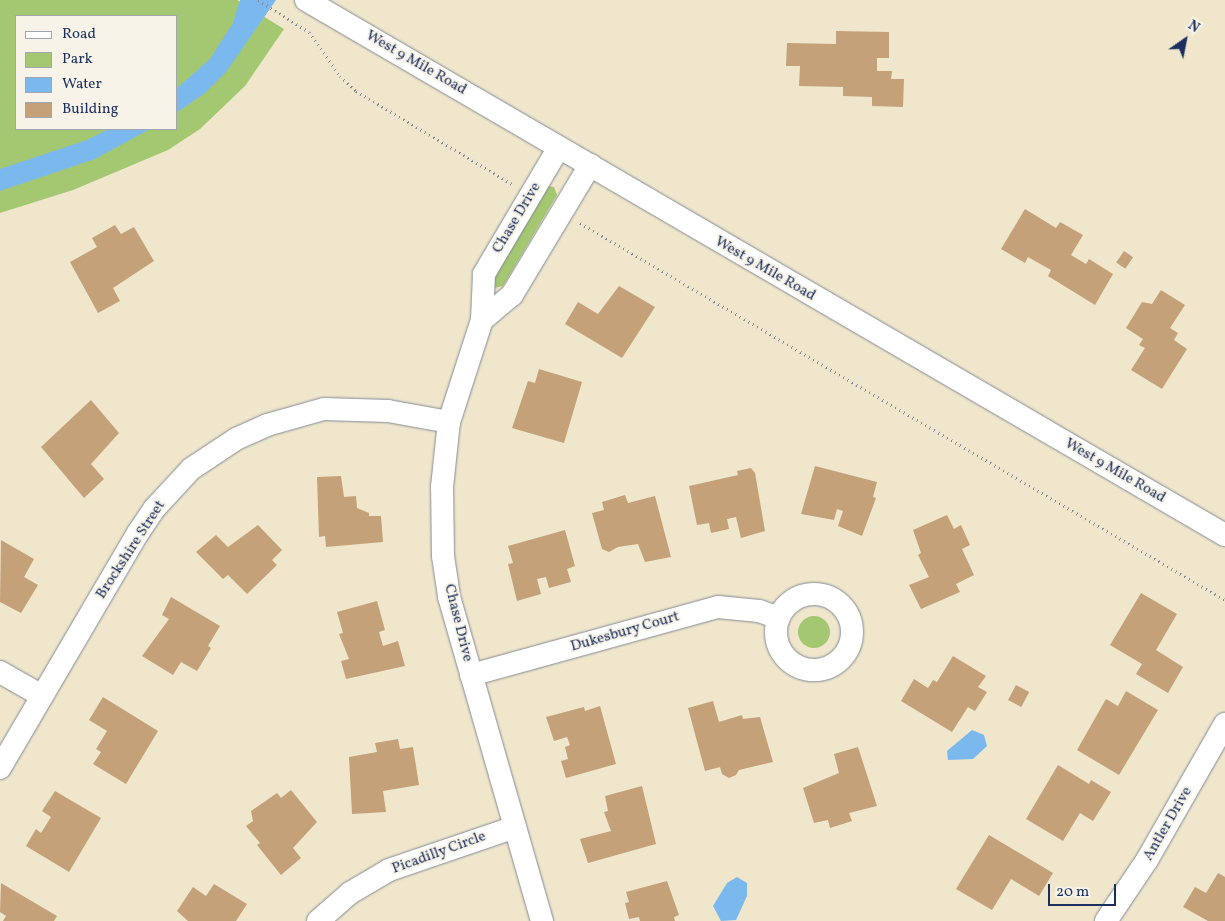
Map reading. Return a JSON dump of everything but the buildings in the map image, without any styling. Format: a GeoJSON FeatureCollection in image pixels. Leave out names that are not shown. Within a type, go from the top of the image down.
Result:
{"type":"FeatureCollection","features":[{"type":"Feature","properties":{"kind":"street","name":"West 9 Mile Road"},"geometry":{"type":"LineString","coordinates":[[306,0],[1225,535]]}},
{"type":"Feature","properties":{"kind":"street","name":"Chase Drive"},"geometry":{"type":"LineString","coordinates":[[542,921],[448,596],[443,556],[442,486],[448,422],[482,320],[484,274],[559,147]]}},
{"type":"Feature","properties":{"kind":"street"},"geometry":{"type":"LineString","coordinates":[[482,320],[512,295],[590,166]]}},
{"type":"Feature","properties":{"kind":"street","name":"Brockshire Street"},"geometry":{"type":"LineString","coordinates":[[0,768],[154,509],[178,482],[208,456],[267,425],[324,409],[372,410],[448,422]]}},
{"type":"Feature","properties":{"kind":"street","name":"Dukesbury Court"},"geometry":{"type":"LineString","coordinates":[[471,675],[718,607],[759,611],[779,618]]}},
{"type":"Feature","properties":{"kind":"street"},"geometry":{"type":"LineString","coordinates":[[0,672],[42,696]]}},
{"type":"Feature","properties":{"kind":"street","name":"Antler Drive"},"geometry":{"type":"LineString","coordinates":[[1106,921],[1147,860],[1225,724]]}},
{"type":"Feature","properties":{"kind":"street","name":"Picadilly Circle"},"geometry":{"type":"LineString","coordinates":[[318,921],[350,894],[389,870],[515,827]]}},
{"type":"Feature","properties":{"kind":"path"},"geometry":{"type":"LineString","coordinates":[[258,0],[309,32],[340,76],[356,91],[520,188]]}},
{"type":"Feature","properties":{"kind":"path"},"geometry":{"type":"LineString","coordinates":[[576,221],[1225,600]]}},
{"type":"Feature","properties":{"kind":"green space"},"geometry":{"type":"Polygon","coordinates":[[[0,0],[237,0],[284,29],[245,86],[200,129],[168,150],[73,190],[0,213],[0,0]]]}},
{"type":"Feature","properties":{"kind":"green space"},"geometry":{"type":"Polygon","coordinates":[[[548,186],[554,187],[557,195],[503,286],[494,288],[491,284],[548,186]]]}},
{"type":"Feature","properties":{"kind":"green space"},"geometry":{"type":"Polygon","coordinates":[[[814,616],[820,617],[825,621],[829,626],[829,638],[825,643],[820,647],[814,648],[808,647],[803,643],[799,638],[798,632],[799,626],[803,621],[808,617],[814,616]]]}},
{"type":"Feature","properties":{"kind":"water"},"geometry":{"type":"Polygon","coordinates":[[[240,0],[276,0],[226,72],[205,93],[178,112],[178,87],[210,59],[233,23],[240,0]]]}},
{"type":"Feature","properties":{"kind":"water"},"geometry":{"type":"Polygon","coordinates":[[[107,130],[148,130],[95,159],[0,191],[0,169],[87,140],[107,130]]]}},
{"type":"Feature","properties":{"kind":"water"},"geometry":{"type":"Polygon","coordinates":[[[972,730],[984,735],[987,746],[973,759],[948,760],[947,751],[972,730]]]}},
{"type":"Feature","properties":{"kind":"water"},"geometry":{"type":"Polygon","coordinates":[[[737,877],[747,883],[747,896],[736,920],[721,921],[713,906],[727,883],[737,877]]]}}]}
